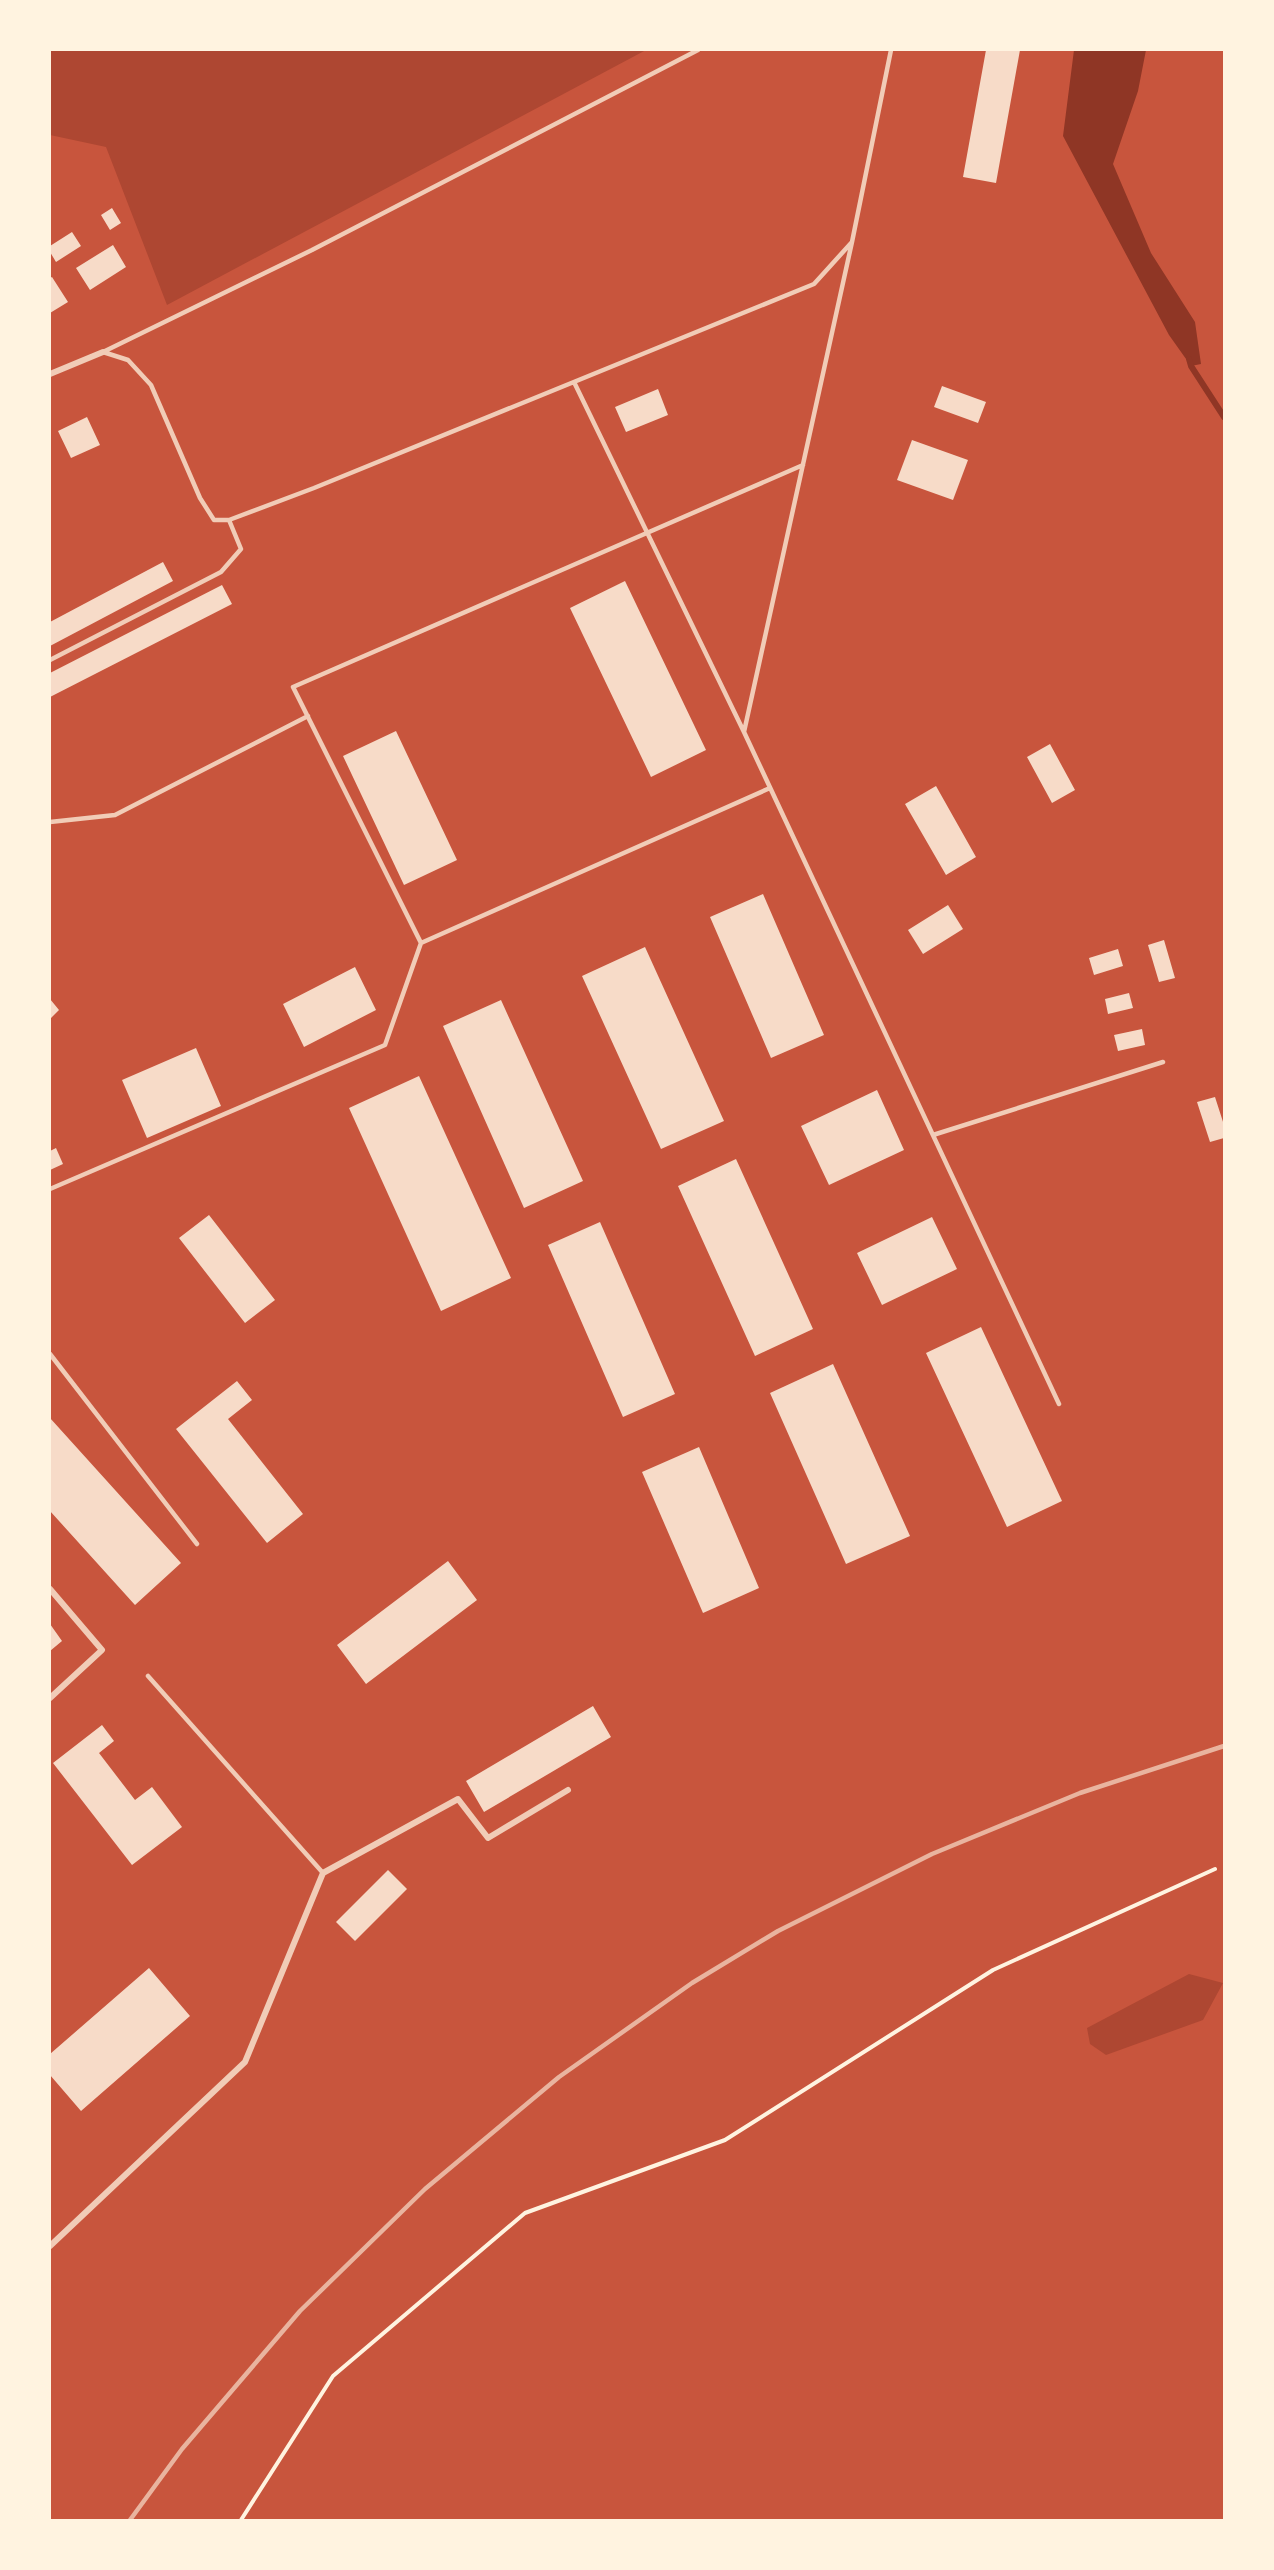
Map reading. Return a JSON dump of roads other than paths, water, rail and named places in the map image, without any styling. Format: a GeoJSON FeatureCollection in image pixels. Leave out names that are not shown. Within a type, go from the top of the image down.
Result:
{"type":"FeatureCollection","features":[{"type":"Feature","properties":{"kind":"street"},"geometry":{"type":"LineString","coordinates":[[50,374],[103,352]]}},
{"type":"Feature","properties":{"kind":"street"},"geometry":{"type":"LineString","coordinates":[[50,1589],[102,1650],[50,1698]]}},
{"type":"Feature","properties":{"kind":"street"},"geometry":{"type":"LineString","coordinates":[[50,2246],[245,2062],[323,1873],[458,1798],[488,1838],[568,1790]]}},
{"type":"Feature","properties":{"kind":"lane"},"geometry":{"type":"LineString","coordinates":[[103,352],[312,250],[698,50]]}},
{"type":"Feature","properties":{"kind":"lane"},"geometry":{"type":"LineString","coordinates":[[744,732],[852,242],[891,50]]}},
{"type":"Feature","properties":{"kind":"lane"},"geometry":{"type":"LineString","coordinates":[[103,352],[128,360],[151,385],[200,498],[214,520],[229,520],[314,488],[813,284],[852,242]]}},
{"type":"Feature","properties":{"kind":"lane"},"geometry":{"type":"LineString","coordinates":[[574,382],[744,732],[1059,1404]]}},
{"type":"Feature","properties":{"kind":"lane"},"geometry":{"type":"LineString","coordinates":[[50,1190],[385,1045],[421,943],[293,687],[803,465]]}},
{"type":"Feature","properties":{"kind":"lane"},"geometry":{"type":"LineString","coordinates":[[50,660],[220,572],[242,549],[229,520]]}},
{"type":"Feature","properties":{"kind":"lane"},"geometry":{"type":"LineString","coordinates":[[50,822],[115,815],[308,716]]}},
{"type":"Feature","properties":{"kind":"lane"},"geometry":{"type":"LineString","coordinates":[[421,943],[770,788]]}},
{"type":"Feature","properties":{"kind":"lane"},"geometry":{"type":"LineString","coordinates":[[933,1135],[1163,1062]]}},
{"type":"Feature","properties":{"kind":"lane"},"geometry":{"type":"LineString","coordinates":[[50,1354],[196,1544]]}},
{"type":"Feature","properties":{"kind":"lane"},"geometry":{"type":"LineString","coordinates":[[148,1676],[323,1873]]}},
{"type":"Feature","properties":{"kind":"waterway"},"geometry":{"type":"LineString","coordinates":[[1189,359],[1191,366],[1224,417]]}},
{"type":"Feature","properties":{"kind":"railway"},"geometry":{"type":"LineString","coordinates":[[130,2520],[182,2449],[300,2311],[425,2189],[559,2077],[692,1983],[778,1931],[932,1854],[1080,1793],[1224,1746]]}}]}
